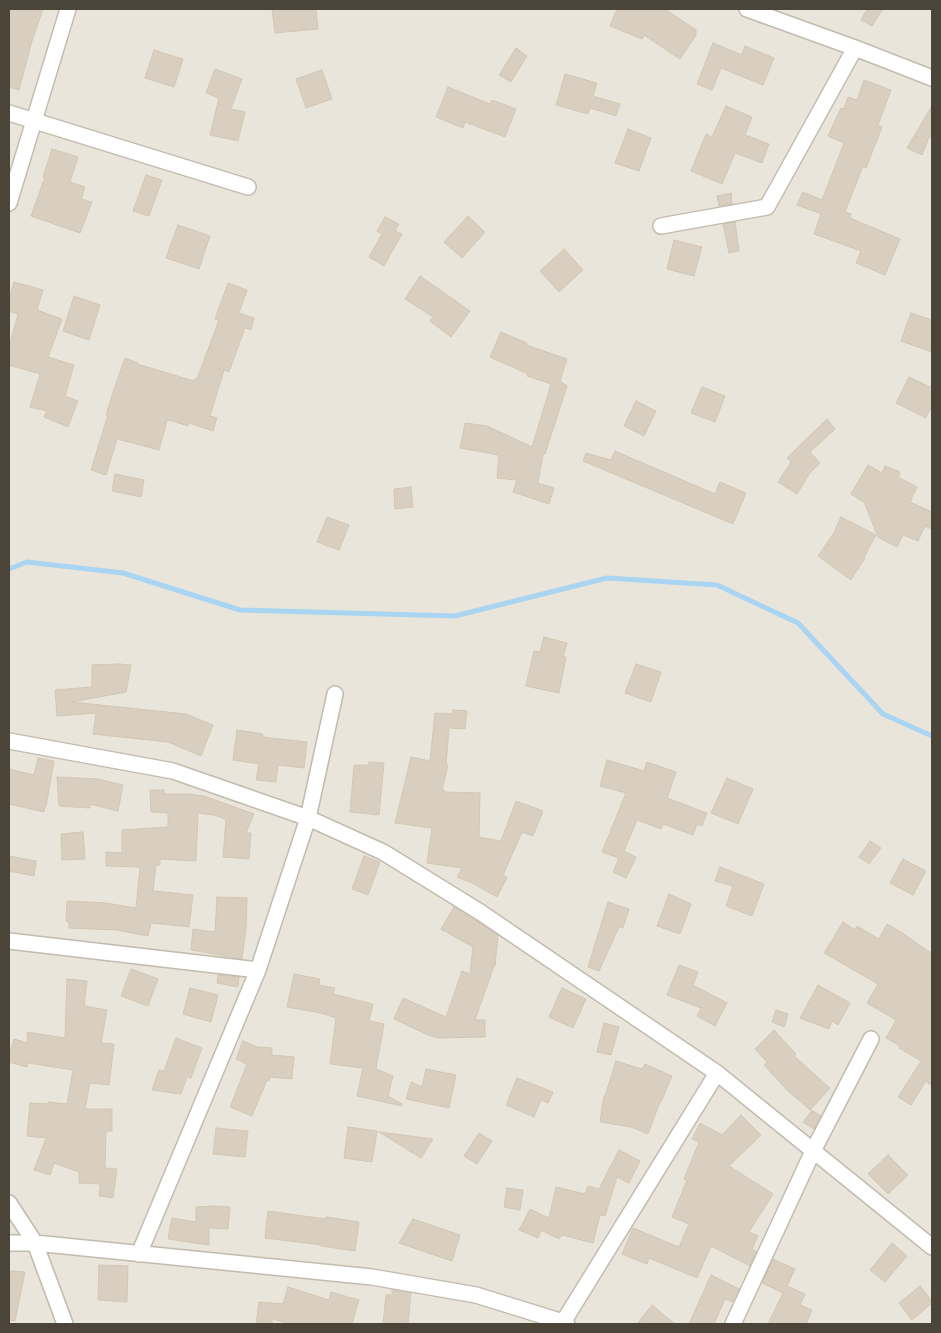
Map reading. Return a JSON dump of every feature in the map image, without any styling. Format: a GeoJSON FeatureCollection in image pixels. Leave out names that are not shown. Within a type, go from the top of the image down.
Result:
{"type":"FeatureCollection","features":[{"type":"Feature","properties":{"kind":"street"},"geometry":{"type":"LineString","coordinates":[[9,203],[68,9]]}},
{"type":"Feature","properties":{"kind":"street"},"geometry":{"type":"LineString","coordinates":[[747,9],[932,78]]}},
{"type":"Feature","properties":{"kind":"street"},"geometry":{"type":"LineString","coordinates":[[661,226],[767,207],[855,48]]}},
{"type":"Feature","properties":{"kind":"street"},"geometry":{"type":"LineString","coordinates":[[9,113],[248,187]]}},
{"type":"Feature","properties":{"kind":"street"},"geometry":{"type":"LineString","coordinates":[[139,1254],[258,970],[308,818],[335,694]]}},
{"type":"Feature","properties":{"kind":"street"},"geometry":{"type":"LineString","coordinates":[[9,741],[173,771],[308,818],[383,852],[480,912],[717,1073],[932,1247]]}},
{"type":"Feature","properties":{"kind":"street"},"geometry":{"type":"LineString","coordinates":[[9,941],[258,970]]}},
{"type":"Feature","properties":{"kind":"street"},"geometry":{"type":"LineString","coordinates":[[733,1324],[813,1151],[871,1039]]}},
{"type":"Feature","properties":{"kind":"street"},"geometry":{"type":"LineString","coordinates":[[9,1243],[372,1277],[476,1295],[564,1324],[717,1073]]}},
{"type":"Feature","properties":{"kind":"street"},"geometry":{"type":"LineString","coordinates":[[9,1203],[34,1244],[65,1324]]}},
{"type":"Feature","properties":{"kind":"shaded area"},"geometry":{"type":"Polygon","coordinates":[[[9,9],[932,9],[932,1324],[9,1324],[9,9]]]}},
{"type":"Feature","properties":{"kind":"building"},"geometry":{"type":"Polygon","coordinates":[[[9,9],[43,9],[19,90],[9,87],[9,9]]]}},
{"type":"Feature","properties":{"kind":"building"},"geometry":{"type":"Polygon","coordinates":[[[272,9],[316,9],[318,29],[275,33],[272,9]]]}},
{"type":"Feature","properties":{"kind":"building"},"geometry":{"type":"Polygon","coordinates":[[[617,9],[665,9],[696,30],[696,35],[680,59],[644,35],[642,39],[610,26],[617,9]]]}},
{"type":"Feature","properties":{"kind":"building"},"geometry":{"type":"Polygon","coordinates":[[[867,9],[883,9],[872,26],[861,20],[867,9]]]}},
{"type":"Feature","properties":{"kind":"building"},"geometry":{"type":"Polygon","coordinates":[[[713,43],[742,55],[745,46],[774,58],[763,85],[721,68],[712,90],[697,84],[713,43]]]}},
{"type":"Feature","properties":{"kind":"building"},"geometry":{"type":"Polygon","coordinates":[[[516,48],[527,56],[511,82],[499,75],[516,48]]]}},
{"type":"Feature","properties":{"kind":"building"},"geometry":{"type":"Polygon","coordinates":[[[154,50],[183,59],[174,87],[145,78],[154,50]]]}},
{"type":"Feature","properties":{"kind":"building"},"geometry":{"type":"Polygon","coordinates":[[[215,69],[242,79],[231,109],[245,112],[238,141],[210,135],[219,98],[206,93],[215,69]]]}},
{"type":"Feature","properties":{"kind":"building"},"geometry":{"type":"Polygon","coordinates":[[[322,70],[332,99],[306,108],[296,79],[322,70]]]}},
{"type":"Feature","properties":{"kind":"building"},"geometry":{"type":"Polygon","coordinates":[[[565,74],[597,83],[593,96],[620,104],[616,116],[590,108],[588,114],[556,105],[565,74]]]}},
{"type":"Feature","properties":{"kind":"building"},"geometry":{"type":"Polygon","coordinates":[[[864,80],[891,90],[878,125],[882,127],[866,168],[863,166],[845,212],[851,214],[850,218],[900,239],[885,275],[856,263],[861,251],[814,234],[821,214],[797,205],[803,192],[822,200],[844,143],[828,136],[841,108],[844,109],[848,97],[857,100],[864,80]]]}},
{"type":"Feature","properties":{"kind":"building"},"geometry":{"type":"Polygon","coordinates":[[[448,87],[490,104],[492,100],[516,109],[505,137],[465,122],[463,128],[436,117],[448,87]]]}},
{"type":"Feature","properties":{"kind":"building"},"geometry":{"type":"Polygon","coordinates":[[[726,106],[752,117],[745,135],[769,144],[762,163],[735,153],[722,184],[691,171],[706,134],[712,137],[726,106]]]}},
{"type":"Feature","properties":{"kind":"building"},"geometry":{"type":"Polygon","coordinates":[[[932,106],[932,139],[929,137],[922,155],[907,148],[932,106]]]}},
{"type":"Feature","properties":{"kind":"building"},"geometry":{"type":"Polygon","coordinates":[[[628,129],[651,138],[639,171],[615,163],[628,129]]]}},
{"type":"Feature","properties":{"kind":"building"},"geometry":{"type":"Polygon","coordinates":[[[52,149],[78,157],[70,182],[85,187],[81,199],[92,202],[80,233],[31,216],[45,177],[43,177],[52,149]]]}},
{"type":"Feature","properties":{"kind":"building"},"geometry":{"type":"Polygon","coordinates":[[[146,175],[162,180],[149,216],[133,211],[146,175]]]}},
{"type":"Feature","properties":{"kind":"building"},"geometry":{"type":"Polygon","coordinates":[[[731,193],[732,204],[719,206],[717,196],[731,193]]]}},
{"type":"Feature","properties":{"kind":"building"},"geometry":{"type":"Polygon","coordinates":[[[468,216],[485,232],[462,258],[444,242],[468,216]]]}},
{"type":"Feature","properties":{"kind":"building"},"geometry":{"type":"Polygon","coordinates":[[[385,217],[399,224],[395,231],[402,234],[384,266],[369,257],[382,234],[377,231],[385,217]]]}},
{"type":"Feature","properties":{"kind":"building"},"geometry":{"type":"Polygon","coordinates":[[[735,222],[739,251],[729,253],[723,224],[735,222]]]}},
{"type":"Feature","properties":{"kind":"building"},"geometry":{"type":"Polygon","coordinates":[[[178,225],[210,236],[199,269],[166,258],[178,225]]]}},
{"type":"Feature","properties":{"kind":"building"},"geometry":{"type":"Polygon","coordinates":[[[674,240],[702,247],[694,276],[667,269],[674,240]]]}},
{"type":"Feature","properties":{"kind":"building"},"geometry":{"type":"Polygon","coordinates":[[[564,249],[583,270],[559,292],[540,271],[564,249]]]}},
{"type":"Feature","properties":{"kind":"building"},"geometry":{"type":"Polygon","coordinates":[[[420,276],[470,311],[451,337],[430,321],[433,317],[405,299],[420,276]]]}},
{"type":"Feature","properties":{"kind":"building"},"geometry":{"type":"Polygon","coordinates":[[[14,282],[43,290],[37,310],[62,319],[48,357],[74,365],[65,396],[78,401],[68,427],[44,417],[47,411],[30,407],[40,374],[9,365],[9,347],[18,314],[9,311],[9,299],[14,282]]]}},
{"type":"Feature","properties":{"kind":"building"},"geometry":{"type":"Polygon","coordinates":[[[228,283],[247,290],[239,313],[254,318],[251,330],[245,328],[229,372],[224,370],[210,416],[217,418],[213,431],[189,423],[188,426],[169,420],[167,421],[159,450],[117,439],[106,475],[91,470],[108,415],[106,415],[125,358],[137,364],[194,381],[197,379],[219,320],[215,319],[228,283]]]}},
{"type":"Feature","properties":{"kind":"building"},"geometry":{"type":"Polygon","coordinates":[[[74,296],[100,305],[89,340],[63,331],[74,296]]]}},
{"type":"Feature","properties":{"kind":"building"},"geometry":{"type":"Polygon","coordinates":[[[911,313],[932,320],[932,352],[901,341],[911,313]]]}},
{"type":"Feature","properties":{"kind":"building"},"geometry":{"type":"Polygon","coordinates":[[[501,332],[527,343],[526,345],[567,359],[560,381],[567,386],[545,454],[543,453],[538,483],[554,488],[549,504],[513,492],[517,480],[497,478],[499,455],[460,448],[465,423],[487,426],[532,447],[551,384],[527,376],[528,374],[490,357],[501,332]]]}},
{"type":"Feature","properties":{"kind":"building"},"geometry":{"type":"Polygon","coordinates":[[[909,377],[932,388],[932,405],[926,418],[896,403],[909,377]]]}},
{"type":"Feature","properties":{"kind":"building"},"geometry":{"type":"Polygon","coordinates":[[[702,387],[725,396],[715,422],[691,413],[702,387]]]}},
{"type":"Feature","properties":{"kind":"building"},"geometry":{"type":"Polygon","coordinates":[[[636,401],[656,411],[644,436],[624,426],[636,401]]]}},
{"type":"Feature","properties":{"kind":"building"},"geometry":{"type":"Polygon","coordinates":[[[827,419],[835,429],[810,452],[820,463],[810,473],[797,494],[778,482],[791,462],[787,458],[827,419]]]}},
{"type":"Feature","properties":{"kind":"building"},"geometry":{"type":"Polygon","coordinates":[[[615,451],[715,494],[720,482],[746,493],[733,524],[583,461],[586,453],[611,460],[615,451]]]}},
{"type":"Feature","properties":{"kind":"building"},"geometry":{"type":"Polygon","coordinates":[[[868,465],[882,473],[885,466],[900,472],[898,477],[917,487],[910,502],[932,512],[932,529],[925,526],[918,541],[903,535],[897,547],[878,537],[864,502],[851,494],[868,465]]]}},
{"type":"Feature","properties":{"kind":"building"},"geometry":{"type":"Polygon","coordinates":[[[115,474],[144,480],[141,497],[112,491],[115,474]]]}},
{"type":"Feature","properties":{"kind":"building"},"geometry":{"type":"Polygon","coordinates":[[[411,487],[413,507],[395,509],[394,489],[411,487]]]}},
{"type":"Feature","properties":{"kind":"building"},"geometry":{"type":"Polygon","coordinates":[[[327,517],[349,525],[339,550],[317,542],[327,517]]]}},
{"type":"Feature","properties":{"kind":"building"},"geometry":{"type":"Polygon","coordinates":[[[841,517],[876,535],[865,558],[851,580],[818,556],[836,530],[841,517]]]}},
{"type":"Feature","properties":{"kind":"building"},"geometry":{"type":"Polygon","coordinates":[[[544,637],[567,643],[563,657],[566,657],[559,693],[526,686],[534,651],[540,652],[544,637]]]}},
{"type":"Feature","properties":{"kind":"building"},"geometry":{"type":"Polygon","coordinates":[[[636,664],[661,672],[651,702],[625,693],[636,664]]]}},
{"type":"Feature","properties":{"kind":"building"},"geometry":{"type":"Polygon","coordinates":[[[92,665],[131,665],[126,692],[72,702],[186,714],[213,725],[201,756],[168,742],[93,734],[96,713],[57,716],[55,690],[92,687],[92,665]]]}},
{"type":"Feature","properties":{"kind":"building"},"geometry":{"type":"Polygon","coordinates":[[[453,710],[467,711],[465,729],[449,728],[446,765],[448,765],[442,790],[444,792],[480,793],[479,837],[501,841],[516,801],[543,811],[533,836],[522,832],[503,875],[507,878],[497,897],[457,877],[462,868],[427,863],[432,828],[395,823],[411,757],[430,761],[435,713],[453,714],[453,710]]]}},
{"type":"Feature","properties":{"kind":"building"},"geometry":{"type":"Polygon","coordinates":[[[237,730],[263,734],[262,737],[307,742],[304,768],[278,765],[276,782],[256,780],[259,764],[233,760],[237,730]]]}},
{"type":"Feature","properties":{"kind":"building"},"geometry":{"type":"Polygon","coordinates":[[[38,758],[54,761],[44,812],[9,804],[9,769],[34,775],[38,758]]]}},
{"type":"Feature","properties":{"kind":"building"},"geometry":{"type":"Polygon","coordinates":[[[607,760],[644,771],[647,762],[676,772],[667,798],[707,813],[702,826],[697,824],[693,835],[663,824],[661,829],[637,820],[624,851],[636,857],[626,878],[613,872],[619,858],[602,852],[626,793],[600,786],[607,760]]]}},
{"type":"Feature","properties":{"kind":"building"},"geometry":{"type":"Polygon","coordinates":[[[369,762],[384,763],[379,815],[350,812],[354,765],[369,765],[369,762]]]}},
{"type":"Feature","properties":{"kind":"building"},"geometry":{"type":"Polygon","coordinates":[[[57,777],[98,779],[123,785],[118,811],[90,804],[90,808],[59,806],[57,777]]]}},
{"type":"Feature","properties":{"kind":"building"},"geometry":{"type":"Polygon","coordinates":[[[727,778],[753,789],[738,824],[711,813],[727,778]]]}},
{"type":"Feature","properties":{"kind":"building"},"geometry":{"type":"Polygon","coordinates":[[[150,790],[164,790],[164,794],[204,796],[254,814],[246,833],[251,833],[249,859],[223,857],[226,819],[198,813],[196,861],[160,859],[160,865],[156,865],[153,891],[193,895],[189,927],[151,923],[148,936],[117,930],[69,928],[69,922],[66,921],[67,901],[106,903],[136,908],[140,867],[106,866],[106,852],[122,853],[122,830],[168,827],[168,813],[151,812],[150,790]]]}},
{"type":"Feature","properties":{"kind":"building"},"geometry":{"type":"Polygon","coordinates":[[[83,832],[85,859],[62,860],[61,834],[83,832]]]}},
{"type":"Feature","properties":{"kind":"building"},"geometry":{"type":"Polygon","coordinates":[[[870,841],[881,848],[869,864],[859,857],[870,841]]]}},
{"type":"Feature","properties":{"kind":"building"},"geometry":{"type":"Polygon","coordinates":[[[9,856],[36,861],[34,876],[9,871],[9,856]]]}},
{"type":"Feature","properties":{"kind":"building"},"geometry":{"type":"Polygon","coordinates":[[[364,856],[380,862],[368,895],[352,889],[364,856]]]}},
{"type":"Feature","properties":{"kind":"building"},"geometry":{"type":"Polygon","coordinates":[[[903,859],[926,871],[913,895],[890,883],[903,859]]]}},
{"type":"Feature","properties":{"kind":"building"},"geometry":{"type":"Polygon","coordinates":[[[720,867],[764,884],[752,916],[726,906],[733,886],[715,881],[720,867]]]}},
{"type":"Feature","properties":{"kind":"building"},"geometry":{"type":"Polygon","coordinates":[[[669,894],[691,904],[680,934],[657,926],[669,894]]]}},
{"type":"Feature","properties":{"kind":"building"},"geometry":{"type":"Polygon","coordinates":[[[217,897],[247,898],[242,959],[191,950],[193,929],[215,932],[217,897]]]}},
{"type":"Feature","properties":{"kind":"building"},"geometry":{"type":"Polygon","coordinates":[[[608,902],[629,909],[623,928],[619,927],[599,971],[588,967],[608,902]]]}},
{"type":"Feature","properties":{"kind":"building"},"geometry":{"type":"Polygon","coordinates":[[[454,907],[498,935],[495,966],[475,1020],[485,1020],[485,1037],[438,1038],[394,1019],[403,998],[446,1017],[462,971],[470,974],[473,947],[441,929],[454,907]]]}},
{"type":"Feature","properties":{"kind":"building"},"geometry":{"type":"Polygon","coordinates":[[[843,922],[855,930],[857,926],[879,939],[887,924],[932,954],[932,1086],[926,1081],[911,1105],[898,1097],[921,1061],[886,1038],[896,1020],[867,1003],[878,984],[824,953],[843,922]]]}},
{"type":"Feature","properties":{"kind":"building"},"geometry":{"type":"Polygon","coordinates":[[[679,965],[698,972],[693,985],[727,1003],[715,1026],[697,1016],[701,1008],[667,995],[679,965]]]}},
{"type":"Feature","properties":{"kind":"building"},"geometry":{"type":"Polygon","coordinates":[[[131,969],[158,979],[148,1006],[121,996],[131,969]]]}},
{"type":"Feature","properties":{"kind":"building"},"geometry":{"type":"Polygon","coordinates":[[[294,974],[320,979],[319,985],[335,988],[333,994],[373,1004],[369,1021],[384,1024],[376,1069],[393,1076],[388,1096],[402,1104],[402,1106],[357,1096],[363,1068],[330,1064],[336,1018],[321,1013],[287,1007],[294,974]]]}},
{"type":"Feature","properties":{"kind":"building"},"geometry":{"type":"Polygon","coordinates":[[[218,975],[239,977],[238,987],[217,983],[218,975]]]}},
{"type":"Feature","properties":{"kind":"building"},"geometry":{"type":"Polygon","coordinates":[[[67,979],[87,981],[84,1006],[107,1010],[101,1043],[114,1044],[109,1085],[90,1083],[85,1109],[112,1109],[112,1131],[106,1131],[105,1168],[117,1169],[113,1198],[99,1196],[100,1184],[79,1183],[79,1172],[54,1163],[50,1175],[34,1170],[46,1138],[27,1136],[30,1103],[67,1104],[73,1070],[28,1063],[27,1067],[9,1062],[14,1039],[28,1043],[27,1032],[65,1038],[67,979]]]}},
{"type":"Feature","properties":{"kind":"building"},"geometry":{"type":"Polygon","coordinates":[[[818,985],[850,1003],[838,1025],[832,1021],[829,1029],[800,1018],[818,985]]]}},
{"type":"Feature","properties":{"kind":"building"},"geometry":{"type":"Polygon","coordinates":[[[190,988],[218,995],[211,1022],[183,1014],[190,988]]]}},
{"type":"Feature","properties":{"kind":"building"},"geometry":{"type":"Polygon","coordinates":[[[562,988],[586,999],[573,1028],[549,1017],[562,988]]]}},
{"type":"Feature","properties":{"kind":"building"},"geometry":{"type":"Polygon","coordinates":[[[776,1010],[788,1014],[784,1027],[772,1022],[776,1010]]]}},
{"type":"Feature","properties":{"kind":"building"},"geometry":{"type":"Polygon","coordinates":[[[604,1023],[619,1027],[611,1055],[597,1052],[604,1023]]]}},
{"type":"Feature","properties":{"kind":"building"},"geometry":{"type":"Polygon","coordinates":[[[774,1030],[796,1054],[794,1056],[830,1088],[810,1110],[788,1091],[764,1065],[767,1062],[755,1049],[774,1030]]]}},
{"type":"Feature","properties":{"kind":"building"},"geometry":{"type":"Polygon","coordinates":[[[176,1038],[202,1048],[191,1078],[187,1077],[181,1094],[152,1090],[159,1070],[164,1071],[176,1038]]]}},
{"type":"Feature","properties":{"kind":"building"},"geometry":{"type":"Polygon","coordinates":[[[243,1041],[257,1047],[272,1048],[272,1055],[294,1057],[292,1079],[270,1077],[252,1116],[230,1107],[247,1064],[236,1059],[243,1041]]]}},
{"type":"Feature","properties":{"kind":"building"},"geometry":{"type":"Polygon","coordinates":[[[616,1061],[642,1069],[645,1064],[672,1076],[648,1134],[631,1127],[600,1122],[604,1096],[616,1061]]]}},
{"type":"Feature","properties":{"kind":"building"},"geometry":{"type":"Polygon","coordinates":[[[426,1069],[456,1075],[449,1108],[406,1099],[411,1082],[422,1087],[426,1069]]]}},
{"type":"Feature","properties":{"kind":"building"},"geometry":{"type":"Polygon","coordinates":[[[517,1078],[553,1092],[548,1103],[541,1100],[534,1117],[506,1105],[517,1078]]]}},
{"type":"Feature","properties":{"kind":"building"},"geometry":{"type":"Polygon","coordinates":[[[812,1110],[821,1116],[814,1129],[803,1122],[812,1110]]]}},
{"type":"Feature","properties":{"kind":"building"},"geometry":{"type":"Polygon","coordinates":[[[741,1115],[761,1135],[729,1166],[773,1194],[749,1232],[758,1236],[752,1249],[756,1251],[750,1266],[711,1246],[697,1278],[649,1258],[647,1264],[622,1254],[633,1228],[679,1247],[689,1224],[672,1217],[687,1180],[684,1179],[699,1142],[692,1139],[700,1123],[722,1135],[741,1115]]]}},
{"type":"Feature","properties":{"kind":"building"},"geometry":{"type":"Polygon","coordinates":[[[348,1127],[377,1131],[372,1162],[344,1158],[348,1127]]]}},
{"type":"Feature","properties":{"kind":"building"},"geometry":{"type":"Polygon","coordinates":[[[216,1128],[248,1131],[245,1157],[213,1154],[216,1128]]]}},
{"type":"Feature","properties":{"kind":"building"},"geometry":{"type":"Polygon","coordinates":[[[379,1132],[433,1139],[421,1158],[379,1132]]]}},
{"type":"Feature","properties":{"kind":"building"},"geometry":{"type":"Polygon","coordinates":[[[479,1133],[492,1141],[477,1164],[464,1156],[479,1133]]]}},
{"type":"Feature","properties":{"kind":"building"},"geometry":{"type":"Polygon","coordinates":[[[619,1150],[640,1161],[629,1183],[617,1177],[605,1216],[600,1215],[593,1243],[562,1235],[559,1239],[541,1230],[538,1238],[519,1230],[530,1209],[549,1218],[556,1187],[585,1194],[588,1186],[599,1189],[619,1150]]]}},
{"type":"Feature","properties":{"kind":"building"},"geometry":{"type":"Polygon","coordinates":[[[888,1155],[908,1175],[888,1194],[868,1174],[888,1155]]]}},
{"type":"Feature","properties":{"kind":"building"},"geometry":{"type":"Polygon","coordinates":[[[507,1188],[523,1190],[520,1210],[504,1207],[507,1188]]]}},
{"type":"Feature","properties":{"kind":"building"},"geometry":{"type":"Polygon","coordinates":[[[196,1207],[230,1207],[228,1229],[209,1228],[209,1245],[168,1239],[172,1218],[196,1222],[196,1207]]]}},
{"type":"Feature","properties":{"kind":"building"},"geometry":{"type":"Polygon","coordinates":[[[268,1211],[359,1222],[355,1251],[265,1238],[268,1211]]]}},
{"type":"Feature","properties":{"kind":"building"},"geometry":{"type":"Polygon","coordinates":[[[413,1219],[460,1235],[452,1261],[399,1243],[413,1219]]]}},
{"type":"Feature","properties":{"kind":"building"},"geometry":{"type":"Polygon","coordinates":[[[892,1243],[907,1256],[885,1282],[870,1270],[892,1243]]]}},
{"type":"Feature","properties":{"kind":"building"},"geometry":{"type":"Polygon","coordinates":[[[773,1259],[795,1269],[787,1286],[805,1294],[800,1305],[812,1310],[806,1324],[768,1324],[783,1293],[762,1283],[773,1259]]]}},
{"type":"Feature","properties":{"kind":"building"},"geometry":{"type":"Polygon","coordinates":[[[99,1265],[128,1266],[127,1302],[98,1300],[99,1265]]]}},
{"type":"Feature","properties":{"kind":"building"},"geometry":{"type":"Polygon","coordinates":[[[11,1271],[25,1272],[15,1321],[9,1320],[11,1271]]]}},
{"type":"Feature","properties":{"kind":"building"},"geometry":{"type":"Polygon","coordinates":[[[711,1275],[739,1289],[732,1302],[725,1299],[714,1324],[689,1324],[711,1275]]]}},
{"type":"Feature","properties":{"kind":"building"},"geometry":{"type":"Polygon","coordinates":[[[920,1286],[932,1303],[912,1320],[899,1303],[920,1286]]]}},
{"type":"Feature","properties":{"kind":"building"},"geometry":{"type":"Polygon","coordinates":[[[288,1287],[329,1300],[331,1292],[359,1300],[352,1324],[290,1324],[272,1319],[272,1324],[256,1324],[259,1302],[283,1304],[288,1287]]]}},
{"type":"Feature","properties":{"kind":"building"},"geometry":{"type":"Polygon","coordinates":[[[392,1290],[411,1293],[408,1324],[383,1324],[386,1295],[392,1295],[392,1290]]]}},
{"type":"Feature","properties":{"kind":"building"},"geometry":{"type":"Polygon","coordinates":[[[652,1305],[675,1324],[637,1324],[652,1305]]]}},
{"type":"Feature","properties":{"kind":"waterway"},"geometry":{"type":"LineString","coordinates":[[9,569],[27,562],[123,573],[240,610],[455,616],[607,578],[717,585],[798,623],[883,714],[932,736]]}}]}
